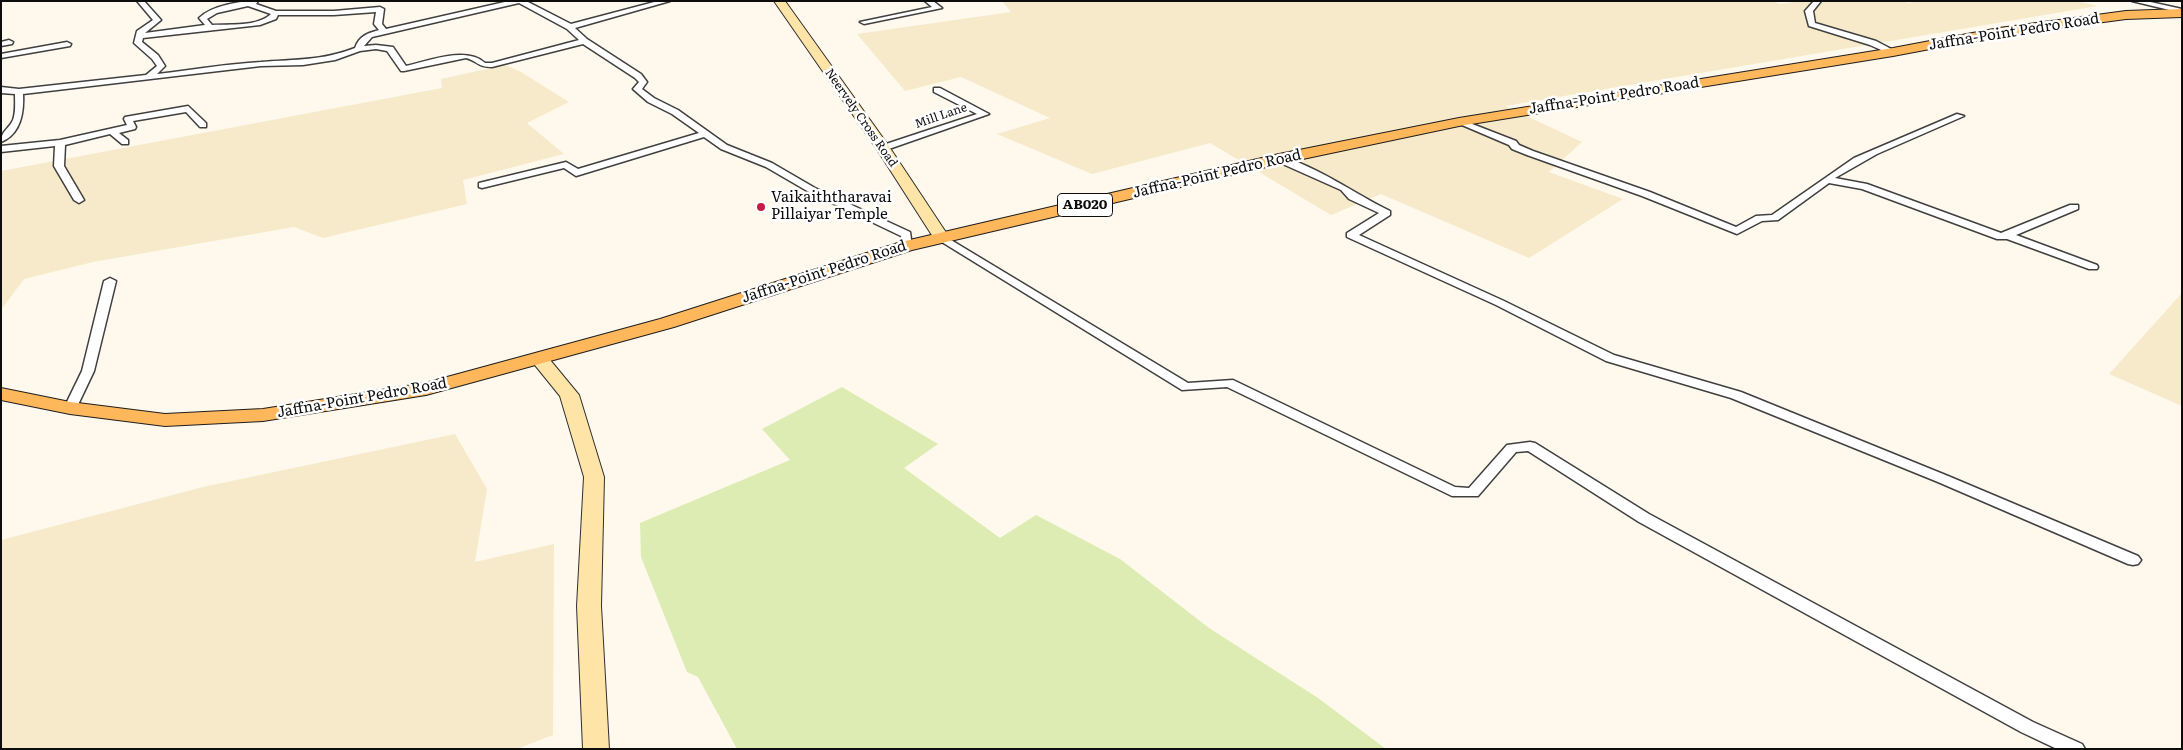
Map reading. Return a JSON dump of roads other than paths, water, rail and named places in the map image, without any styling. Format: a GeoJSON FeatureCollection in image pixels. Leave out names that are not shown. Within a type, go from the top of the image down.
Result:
{"type":"FeatureCollection","features":[{"type":"Feature","properties":{"kind":"main road","name":"Jaffna-Point Pedro Road"},"geometry":{"type":"LineString","coordinates":[[1,394],[70,408],[165,420],[263,415],[426,389],[667,323],[942,236],[1279,159],[1459,122],[1893,52],[1999,32],[2126,15],[2182,12]]}},
{"type":"Feature","properties":{"kind":"street"},"geometry":{"type":"LineString","coordinates":[[140,1],[157,20],[140,33],[139,36],[138,43],[156,57],[161,66],[147,78]]}},
{"type":"Feature","properties":{"kind":"street"},"geometry":{"type":"LineString","coordinates":[[359,49],[361,42],[369,35],[520,1],[570,27],[584,41],[638,76],[643,82],[636,89],[651,100],[675,112],[724,147],[769,165],[812,190],[906,234],[907,246]]}},
{"type":"Feature","properties":{"kind":"street"},"geometry":{"type":"LineString","coordinates":[[570,27],[667,1]]}},
{"type":"Feature","properties":{"kind":"street","name":"Neervely Cross Road"},"geometry":{"type":"LineString","coordinates":[[779,1],[883,148],[942,236]]}},
{"type":"Feature","properties":{"kind":"street"},"geometry":{"type":"LineString","coordinates":[[864,22],[938,8],[928,1]]}},
{"type":"Feature","properties":{"kind":"street"},"geometry":{"type":"LineString","coordinates":[[1818,1],[1809,11],[1812,24],[1893,52]]}},
{"type":"Feature","properties":{"kind":"street"},"geometry":{"type":"LineString","coordinates":[[2135,1],[2182,12]]}},
{"type":"Feature","properties":{"kind":"street"},"geometry":{"type":"LineString","coordinates":[[210,27],[203,18],[215,11],[254,2]]}},
{"type":"Feature","properties":{"kind":"street"},"geometry":{"type":"LineString","coordinates":[[254,2],[250,4],[275,13],[343,12],[380,9],[378,24],[384,32]]}},
{"type":"Feature","properties":{"kind":"street"},"geometry":{"type":"LineString","coordinates":[[139,36],[260,23],[273,17],[275,13]]}},
{"type":"Feature","properties":{"kind":"street"},"geometry":{"type":"LineString","coordinates":[[1,90],[19,92],[261,64],[311,62],[335,58],[359,49],[376,47],[390,49],[404,69],[466,56],[475,58],[483,65],[584,41]]}},
{"type":"Feature","properties":{"kind":"street"},"geometry":{"type":"LineString","coordinates":[[1,56],[67,44]]}},
{"type":"Feature","properties":{"kind":"street","name":"Mill Lane"},"geometry":{"type":"LineString","coordinates":[[883,148],[985,114],[937,90]]}},
{"type":"Feature","properties":{"kind":"street"},"geometry":{"type":"LineString","coordinates":[[1,139],[16,127],[20,109],[19,92]]}},
{"type":"Feature","properties":{"kind":"street"},"geometry":{"type":"LineString","coordinates":[[1,149],[60,143],[113,132],[132,127],[128,119],[188,109],[203,125]]}},
{"type":"Feature","properties":{"kind":"street"},"geometry":{"type":"LineString","coordinates":[[1459,122],[1513,143],[1515,147],[1530,153],[1646,194],[1737,231],[1760,218],[1774,218],[1839,170],[1960,116]]}},
{"type":"Feature","properties":{"kind":"street"},"geometry":{"type":"LineString","coordinates":[[113,132],[125,142]]}},
{"type":"Feature","properties":{"kind":"street"},"geometry":{"type":"LineString","coordinates":[[482,185],[566,165],[576,173],[705,134]]}},
{"type":"Feature","properties":{"kind":"street"},"geometry":{"type":"LineString","coordinates":[[60,143],[58,166],[79,200]]}},
{"type":"Feature","properties":{"kind":"street"},"geometry":{"type":"LineString","coordinates":[[1279,159],[1344,188],[1353,197],[1386,213],[1351,235],[1500,303],[1610,358],[1736,395],[1943,479],[2133,560]]}},
{"type":"Feature","properties":{"kind":"street"},"geometry":{"type":"LineString","coordinates":[[1827,180],[1864,186],[2001,237],[2074,207]]}},
{"type":"Feature","properties":{"kind":"street"},"geometry":{"type":"LineString","coordinates":[[2007,235],[2093,267]]}},
{"type":"Feature","properties":{"kind":"street"},"geometry":{"type":"LineString","coordinates":[[942,236],[1186,387],[1228,383],[1452,491],[1473,493],[1512,448],[1530,446],[1644,518],[2027,727],[2076,749]]}},
{"type":"Feature","properties":{"kind":"street"},"geometry":{"type":"LineString","coordinates":[[70,408],[88,371],[110,281]]}},
{"type":"Feature","properties":{"kind":"street"},"geometry":{"type":"LineString","coordinates":[[539,359],[570,395],[594,477],[589,606],[596,749]]}},
{"type":"Feature","properties":{"kind":"place","name":"Vaikaiththaravai Pillaiyar Temple"},"geometry":{"type":"Point","coordinates":[761,207]}}]}
